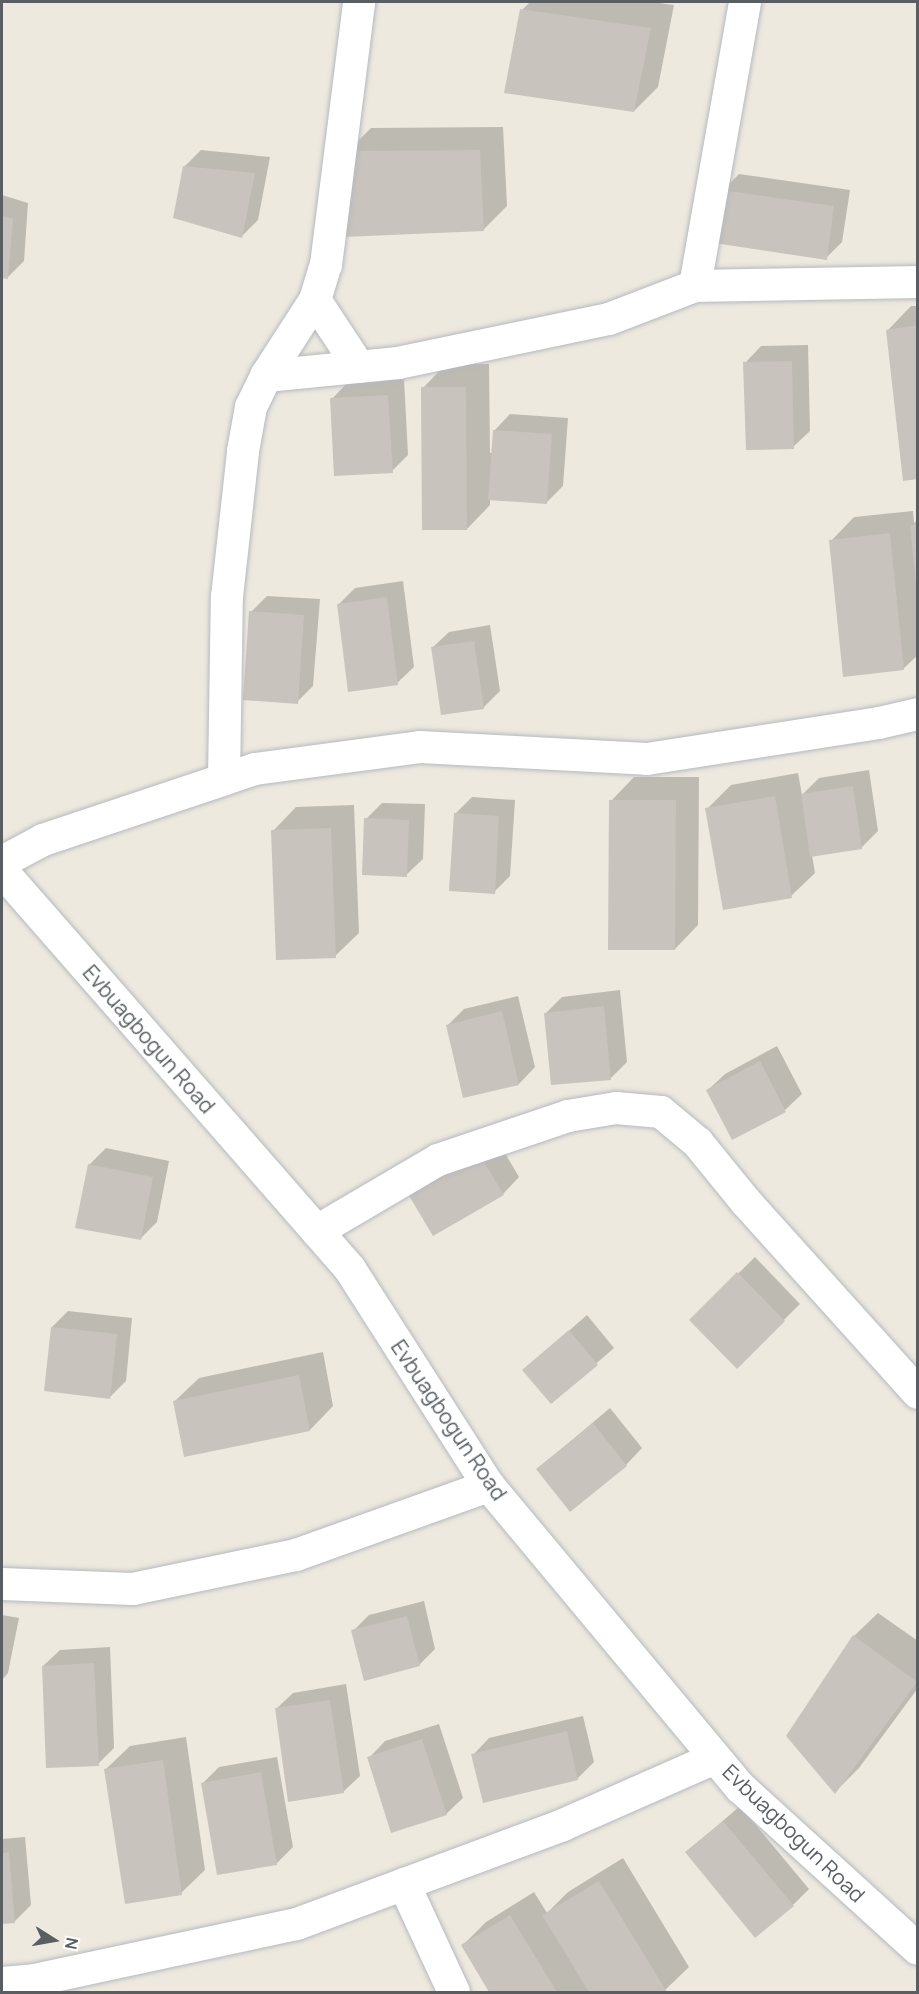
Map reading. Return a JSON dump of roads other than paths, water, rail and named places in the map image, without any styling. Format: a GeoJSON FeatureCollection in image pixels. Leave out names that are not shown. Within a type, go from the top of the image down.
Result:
{"type":"FeatureCollection","features":[{"type":"Feature","properties":{"kind":"street"},"geometry":{"type":"LineString","coordinates":[[224,779],[227,597],[243,451],[251,407],[266,376],[315,300],[329,243],[359,2]]}},
{"type":"Feature","properties":{"kind":"street"},"geometry":{"type":"LineString","coordinates":[[695,286],[746,2]]}},
{"type":"Feature","properties":{"kind":"street"},"geometry":{"type":"LineString","coordinates":[[266,376],[398,363],[609,320],[695,286],[918,282]]}},
{"type":"Feature","properties":{"kind":"street"},"geometry":{"type":"LineString","coordinates":[[315,300],[359,367]]}},
{"type":"Feature","properties":{"kind":"street"},"geometry":{"type":"LineString","coordinates":[[2,862],[43,840],[255,769],[420,747],[647,759],[879,723],[918,714]]}},
{"type":"Feature","properties":{"kind":"street","name":"Evbuagbogun Road"},"geometry":{"type":"LineString","coordinates":[[2,871],[350,1269],[489,1486],[715,1758],[741,1788],[918,1949]]}},
{"type":"Feature","properties":{"kind":"street"},"geometry":{"type":"LineString","coordinates":[[317,1230],[438,1160],[568,1116],[616,1108],[662,1112],[698,1143],[746,1202],[918,1393]]}},
{"type":"Feature","properties":{"kind":"street"},"geometry":{"type":"LineString","coordinates":[[2,1584],[133,1589],[296,1555],[489,1486]]}},
{"type":"Feature","properties":{"kind":"street"},"geometry":{"type":"LineString","coordinates":[[2,1983],[35,1980],[297,1924],[563,1825],[715,1758]]}},
{"type":"Feature","properties":{"kind":"street"},"geometry":{"type":"LineString","coordinates":[[404,1884],[454,1992]]}}]}
